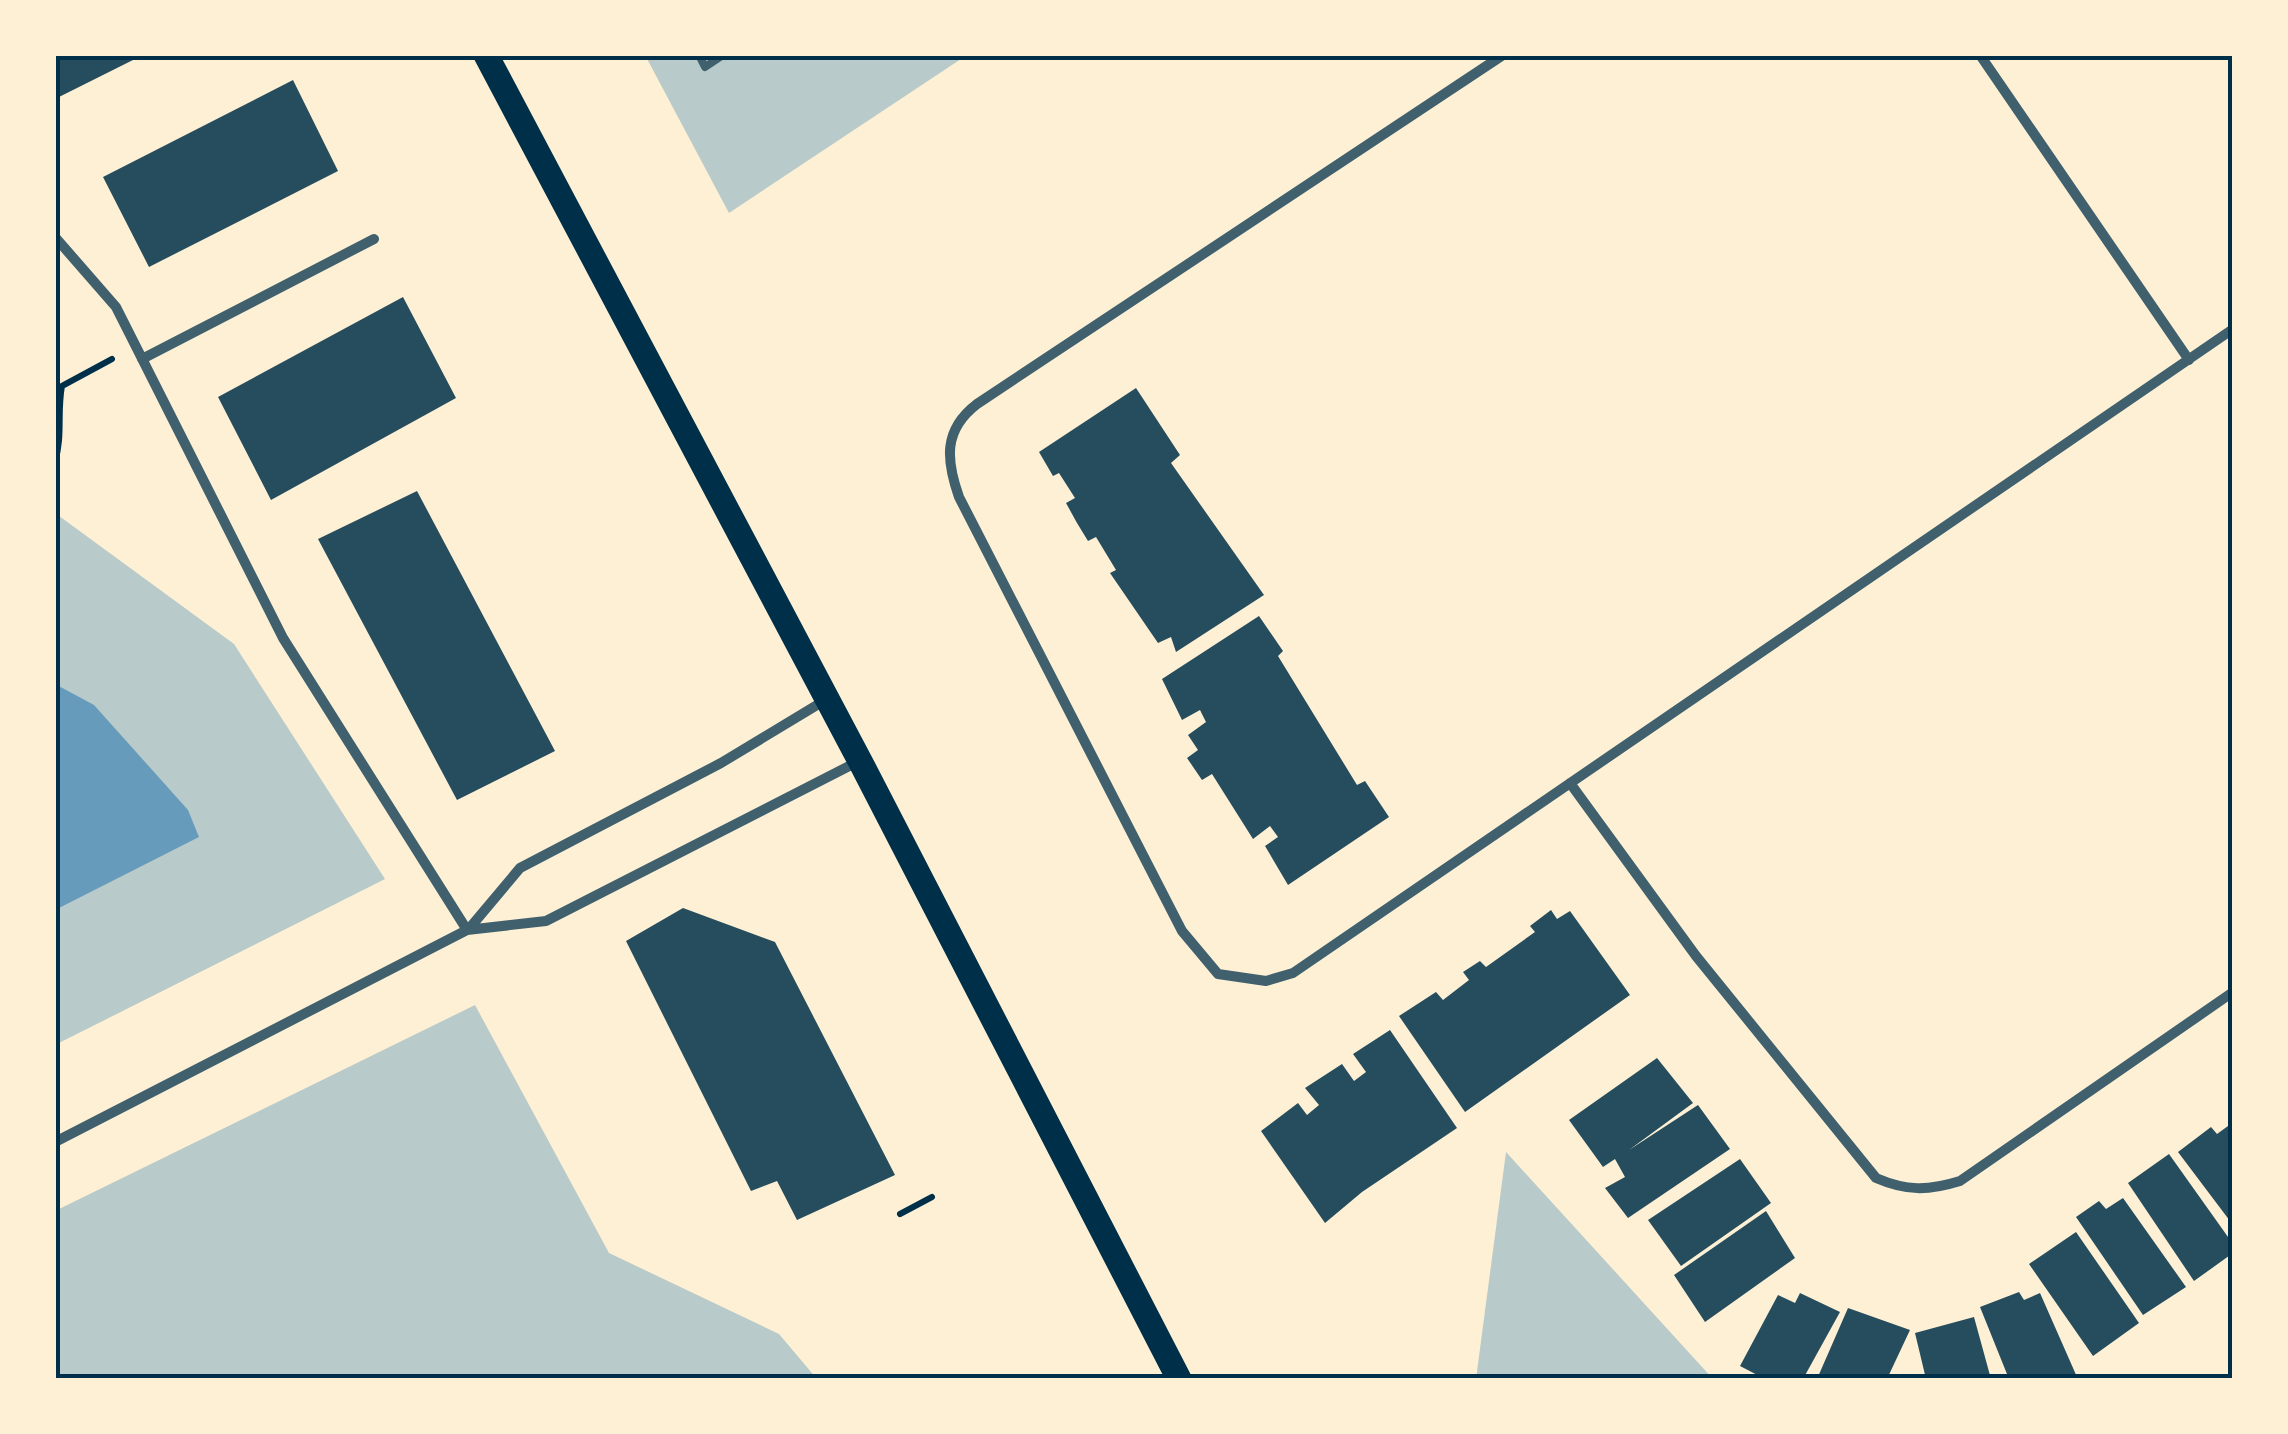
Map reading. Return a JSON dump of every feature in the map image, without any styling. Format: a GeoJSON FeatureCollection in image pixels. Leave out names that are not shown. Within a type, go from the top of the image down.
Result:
{"type":"FeatureCollection","features":[{"type":"Feature","properties":{"kind":"main road"},"geometry":{"type":"LineString","coordinates":[[486,55],[860,761],[1179,1379]]}},
{"type":"Feature","properties":{"kind":"street"},"geometry":{"type":"LineString","coordinates":[[1503,55],[970,409],[958,420],[948,443],[949,470],[1182,931],[1218,974],[1266,981],[1294,973],[2233,330]]}},
{"type":"Feature","properties":{"kind":"street"},"geometry":{"type":"LineString","coordinates":[[1980,55],[2189,360]]}},
{"type":"Feature","properties":{"kind":"street"},"geometry":{"type":"LineString","coordinates":[[55,236],[116,307],[283,638],[467,930]]}},
{"type":"Feature","properties":{"kind":"street"},"geometry":{"type":"LineString","coordinates":[[142,358],[374,239]]}},
{"type":"Feature","properties":{"kind":"street"},"geometry":{"type":"LineString","coordinates":[[467,930],[520,868],[721,763],[827,699]]}},
{"type":"Feature","properties":{"kind":"street"},"geometry":{"type":"LineString","coordinates":[[55,1142],[467,930],[546,921],[860,761]]}},
{"type":"Feature","properties":{"kind":"street"},"geometry":{"type":"LineString","coordinates":[[1570,783],[1696,956],[1866,1166],[1876,1178],[1898,1187],[1930,1190],[1960,1181],[2233,992]]}},
{"type":"Feature","properties":{"kind":"lane"},"geometry":{"type":"LineString","coordinates":[[699,55],[705,66],[723,55]]}},
{"type":"Feature","properties":{"kind":"path"},"geometry":{"type":"LineString","coordinates":[[55,462],[63,436],[58,405],[62,386],[112,358]]}},
{"type":"Feature","properties":{"kind":"path"},"geometry":{"type":"LineString","coordinates":[[900,1214],[932,1197]]}},
{"type":"Feature","properties":{"kind":"shaded area"},"geometry":{"type":"Polygon","coordinates":[[[645,55],[967,55],[729,213],[645,55]]]}},
{"type":"Feature","properties":{"kind":"shaded area"},"geometry":{"type":"Polygon","coordinates":[[[55,513],[234,644],[385,879],[55,1045],[55,513]]]}},
{"type":"Feature","properties":{"kind":"shaded area"},"geometry":{"type":"Polygon","coordinates":[[[475,1005],[609,1253],[779,1334],[817,1379],[55,1379],[55,1211],[475,1005]]]}},
{"type":"Feature","properties":{"kind":"shaded area"},"geometry":{"type":"Polygon","coordinates":[[[1506,1152],[1713,1379],[1476,1379],[1506,1152]]]}},
{"type":"Feature","properties":{"kind":"water"},"geometry":{"type":"Polygon","coordinates":[[[55,684],[94,705],[188,810],[199,837],[55,910],[55,684]]]}},
{"type":"Feature","properties":{"kind":"building"},"geometry":{"type":"Polygon","coordinates":[[[55,55],[143,55],[55,99],[55,55]]]}},
{"type":"Feature","properties":{"kind":"building"},"geometry":{"type":"Polygon","coordinates":[[[293,80],[338,171],[149,267],[103,177],[293,80]]]}},
{"type":"Feature","properties":{"kind":"building"},"geometry":{"type":"Polygon","coordinates":[[[403,297],[456,398],[271,500],[218,397],[403,297]]]}},
{"type":"Feature","properties":{"kind":"building"},"geometry":{"type":"Polygon","coordinates":[[[1136,388],[1180,455],[1171,463],[1264,595],[1176,652],[1171,637],[1158,643],[1110,573],[1116,570],[1096,537],[1088,541],[1066,503],[1075,498],[1059,473],[1053,476],[1039,452],[1136,388]]]}},
{"type":"Feature","properties":{"kind":"building"},"geometry":{"type":"Polygon","coordinates":[[[417,491],[555,751],[457,800],[318,539],[417,491]]]}},
{"type":"Feature","properties":{"kind":"building"},"geometry":{"type":"Polygon","coordinates":[[[1259,616],[1283,651],[1278,656],[1357,785],[1365,781],[1389,817],[1288,885],[1265,846],[1278,837],[1270,826],[1253,839],[1212,774],[1202,780],[1187,758],[1198,750],[1188,735],[1206,722],[1200,710],[1182,720],[1162,679],[1259,616]]]}},
{"type":"Feature","properties":{"kind":"building"},"geometry":{"type":"Polygon","coordinates":[[[683,908],[775,942],[895,1175],[797,1220],[777,1181],[751,1191],[626,941],[683,908]]]}},
{"type":"Feature","properties":{"kind":"building"},"geometry":{"type":"Polygon","coordinates":[[[1551,910],[1557,919],[1570,911],[1630,995],[1465,1112],[1399,1016],[1436,992],[1443,1000],[1469,980],[1463,972],[1480,961],[1486,967],[1535,932],[1530,926],[1551,910]]]}},
{"type":"Feature","properties":{"kind":"building"},"geometry":{"type":"Polygon","coordinates":[[[1390,1030],[1457,1128],[1362,1192],[1325,1223],[1261,1131],[1298,1103],[1307,1115],[1319,1105],[1305,1088],[1342,1064],[1354,1081],[1366,1072],[1353,1054],[1390,1030]]]}},
{"type":"Feature","properties":{"kind":"building"},"geometry":{"type":"Polygon","coordinates":[[[1657,1058],[1693,1103],[1629,1150],[1698,1105],[1730,1149],[1628,1218],[1605,1188],[1625,1177],[1615,1159],[1603,1167],[1569,1120],[1657,1058]]]}},
{"type":"Feature","properties":{"kind":"building"},"geometry":{"type":"Polygon","coordinates":[[[2228,1126],[2233,1133],[2233,1225],[2178,1152],[2211,1127],[2217,1134],[2228,1126]]]}},
{"type":"Feature","properties":{"kind":"building"},"geometry":{"type":"Polygon","coordinates":[[[2169,1154],[2233,1244],[2233,1253],[2194,1281],[2128,1183],[2169,1154]]]}},
{"type":"Feature","properties":{"kind":"building"},"geometry":{"type":"Polygon","coordinates":[[[1740,1159],[1771,1203],[1681,1266],[1648,1220],[1740,1159]]]}},
{"type":"Feature","properties":{"kind":"building"},"geometry":{"type":"Polygon","coordinates":[[[2123,1198],[2186,1287],[2143,1315],[2076,1217],[2099,1201],[2106,1209],[2123,1198]]]}},
{"type":"Feature","properties":{"kind":"building"},"geometry":{"type":"Polygon","coordinates":[[[1766,1211],[1795,1258],[1705,1322],[1674,1275],[1766,1211]]]}},
{"type":"Feature","properties":{"kind":"building"},"geometry":{"type":"Polygon","coordinates":[[[2076,1232],[2139,1323],[2093,1356],[2029,1264],[2076,1232]]]}},
{"type":"Feature","properties":{"kind":"building"},"geometry":{"type":"Polygon","coordinates":[[[2019,1292],[2024,1300],[2040,1293],[2077,1377],[2009,1379],[1980,1307],[2019,1292]]]}},
{"type":"Feature","properties":{"kind":"building"},"geometry":{"type":"Polygon","coordinates":[[[1800,1293],[1840,1312],[1803,1379],[1765,1379],[1740,1366],[1778,1295],[1795,1303],[1800,1293]]]}},
{"type":"Feature","properties":{"kind":"building"},"geometry":{"type":"Polygon","coordinates":[[[1848,1308],[1910,1330],[1887,1379],[1817,1379],[1848,1308]]]}},
{"type":"Feature","properties":{"kind":"building"},"geometry":{"type":"Polygon","coordinates":[[[1974,1317],[1991,1379],[1926,1379],[1915,1333],[1974,1317]]]}}]}
